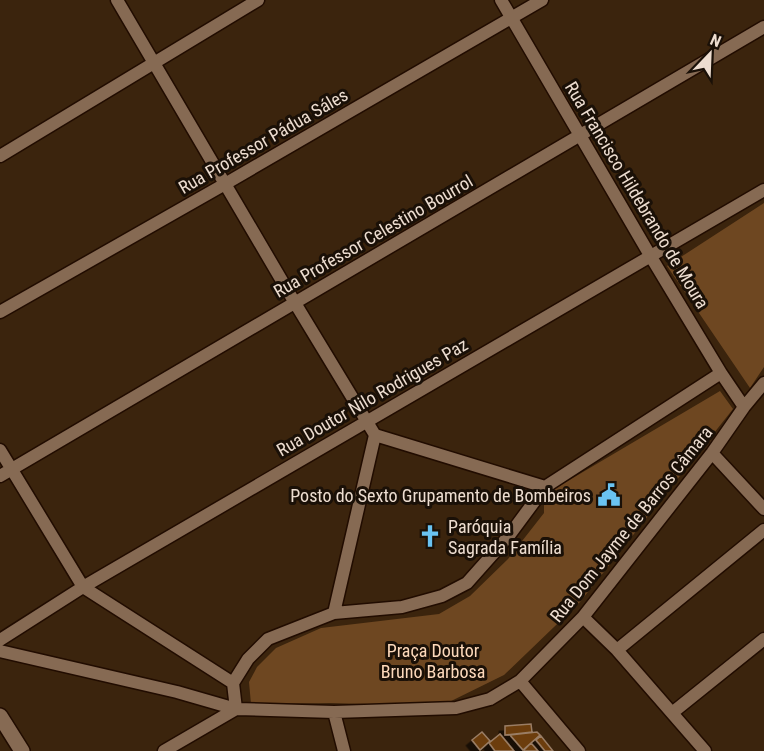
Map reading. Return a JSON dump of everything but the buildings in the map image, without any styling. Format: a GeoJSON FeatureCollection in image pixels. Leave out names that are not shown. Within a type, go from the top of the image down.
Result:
{"type":"FeatureCollection","features":[{"type":"Feature","properties":{"kind":"street"},"geometry":{"type":"LineString","coordinates":[[117,0],[375,435],[334,614]]}},
{"type":"Feature","properties":{"kind":"street"},"geometry":{"type":"LineString","coordinates":[[0,156],[258,0]]}},
{"type":"Feature","properties":{"kind":"street","name":"Rua Francisco Hildebrando de Moura"},"geometry":{"type":"LineString","coordinates":[[501,0],[651,256],[744,407]]}},
{"type":"Feature","properties":{"kind":"street","name":"Rua Professor Pádua Sáles"},"geometry":{"type":"LineString","coordinates":[[0,312],[542,0]]}},
{"type":"Feature","properties":{"kind":"street","name":"Rua Professor Celestino Bourrol"},"geometry":{"type":"LineString","coordinates":[[0,476],[764,27]]}},
{"type":"Feature","properties":{"kind":"street","name":"Rua Doutor Nilo Rodrigues Paz"},"geometry":{"type":"LineString","coordinates":[[0,640],[83,588],[764,190]]}},
{"type":"Feature","properties":{"kind":"street"},"geometry":{"type":"LineString","coordinates":[[164,751],[236,709],[233,683],[248,659],[268,639],[334,614],[402,607],[442,596],[467,583],[508,537],[545,487],[721,373]]}},
{"type":"Feature","properties":{"kind":"street","name":"Rua Dom Jayme de Barros Câmara"},"geometry":{"type":"LineString","coordinates":[[0,651],[177,692],[236,709],[334,712],[456,708],[489,699],[519,681],[583,617],[764,383]]}},
{"type":"Feature","properties":{"kind":"street"},"geometry":{"type":"LineString","coordinates":[[744,407],[764,393]]}},
{"type":"Feature","properties":{"kind":"street"},"geometry":{"type":"LineString","coordinates":[[375,435],[545,487]]}},
{"type":"Feature","properties":{"kind":"street"},"geometry":{"type":"LineString","coordinates":[[0,450],[83,588],[233,683]]}},
{"type":"Feature","properties":{"kind":"street"},"geometry":{"type":"LineString","coordinates":[[712,453],[764,509]]}},
{"type":"Feature","properties":{"kind":"street"},"geometry":{"type":"LineString","coordinates":[[617,650],[764,530]]}},
{"type":"Feature","properties":{"kind":"street"},"geometry":{"type":"LineString","coordinates":[[583,617],[617,650],[705,751]]}},
{"type":"Feature","properties":{"kind":"street"},"geometry":{"type":"LineString","coordinates":[[672,713],[764,639]]}},
{"type":"Feature","properties":{"kind":"street"},"geometry":{"type":"LineString","coordinates":[[519,681],[579,751]]}},
{"type":"Feature","properties":{"kind":"street"},"geometry":{"type":"LineString","coordinates":[[334,712],[342,750]]}},
{"type":"Feature","properties":{"kind":"street"},"geometry":{"type":"LineString","coordinates":[[0,716],[22,751]]}},
{"type":"Feature","properties":{"kind":"green space"},"geometry":{"type":"Polygon","coordinates":[[[764,203],[764,367],[750,388],[667,266],[764,203]]]}},
{"type":"Feature","properties":{"kind":"green space","name":"Praça Doutor Bruno Barbosa"},"geometry":{"type":"Polygon","coordinates":[[[720,391],[733,409],[580,602],[504,675],[441,706],[330,703],[251,704],[249,682],[257,667],[276,648],[321,628],[439,614],[470,596],[508,559],[544,513],[544,495],[720,391]]]}},
{"type":"Feature","properties":{"kind":"place","name":"Posto do Sexto Grupamento de Bombeiros"},"geometry":{"type":"Point","coordinates":[609,495]}},
{"type":"Feature","properties":{"kind":"place","name":"Paróquia Sagrada Família"},"geometry":{"type":"Point","coordinates":[430,536]}}]}
